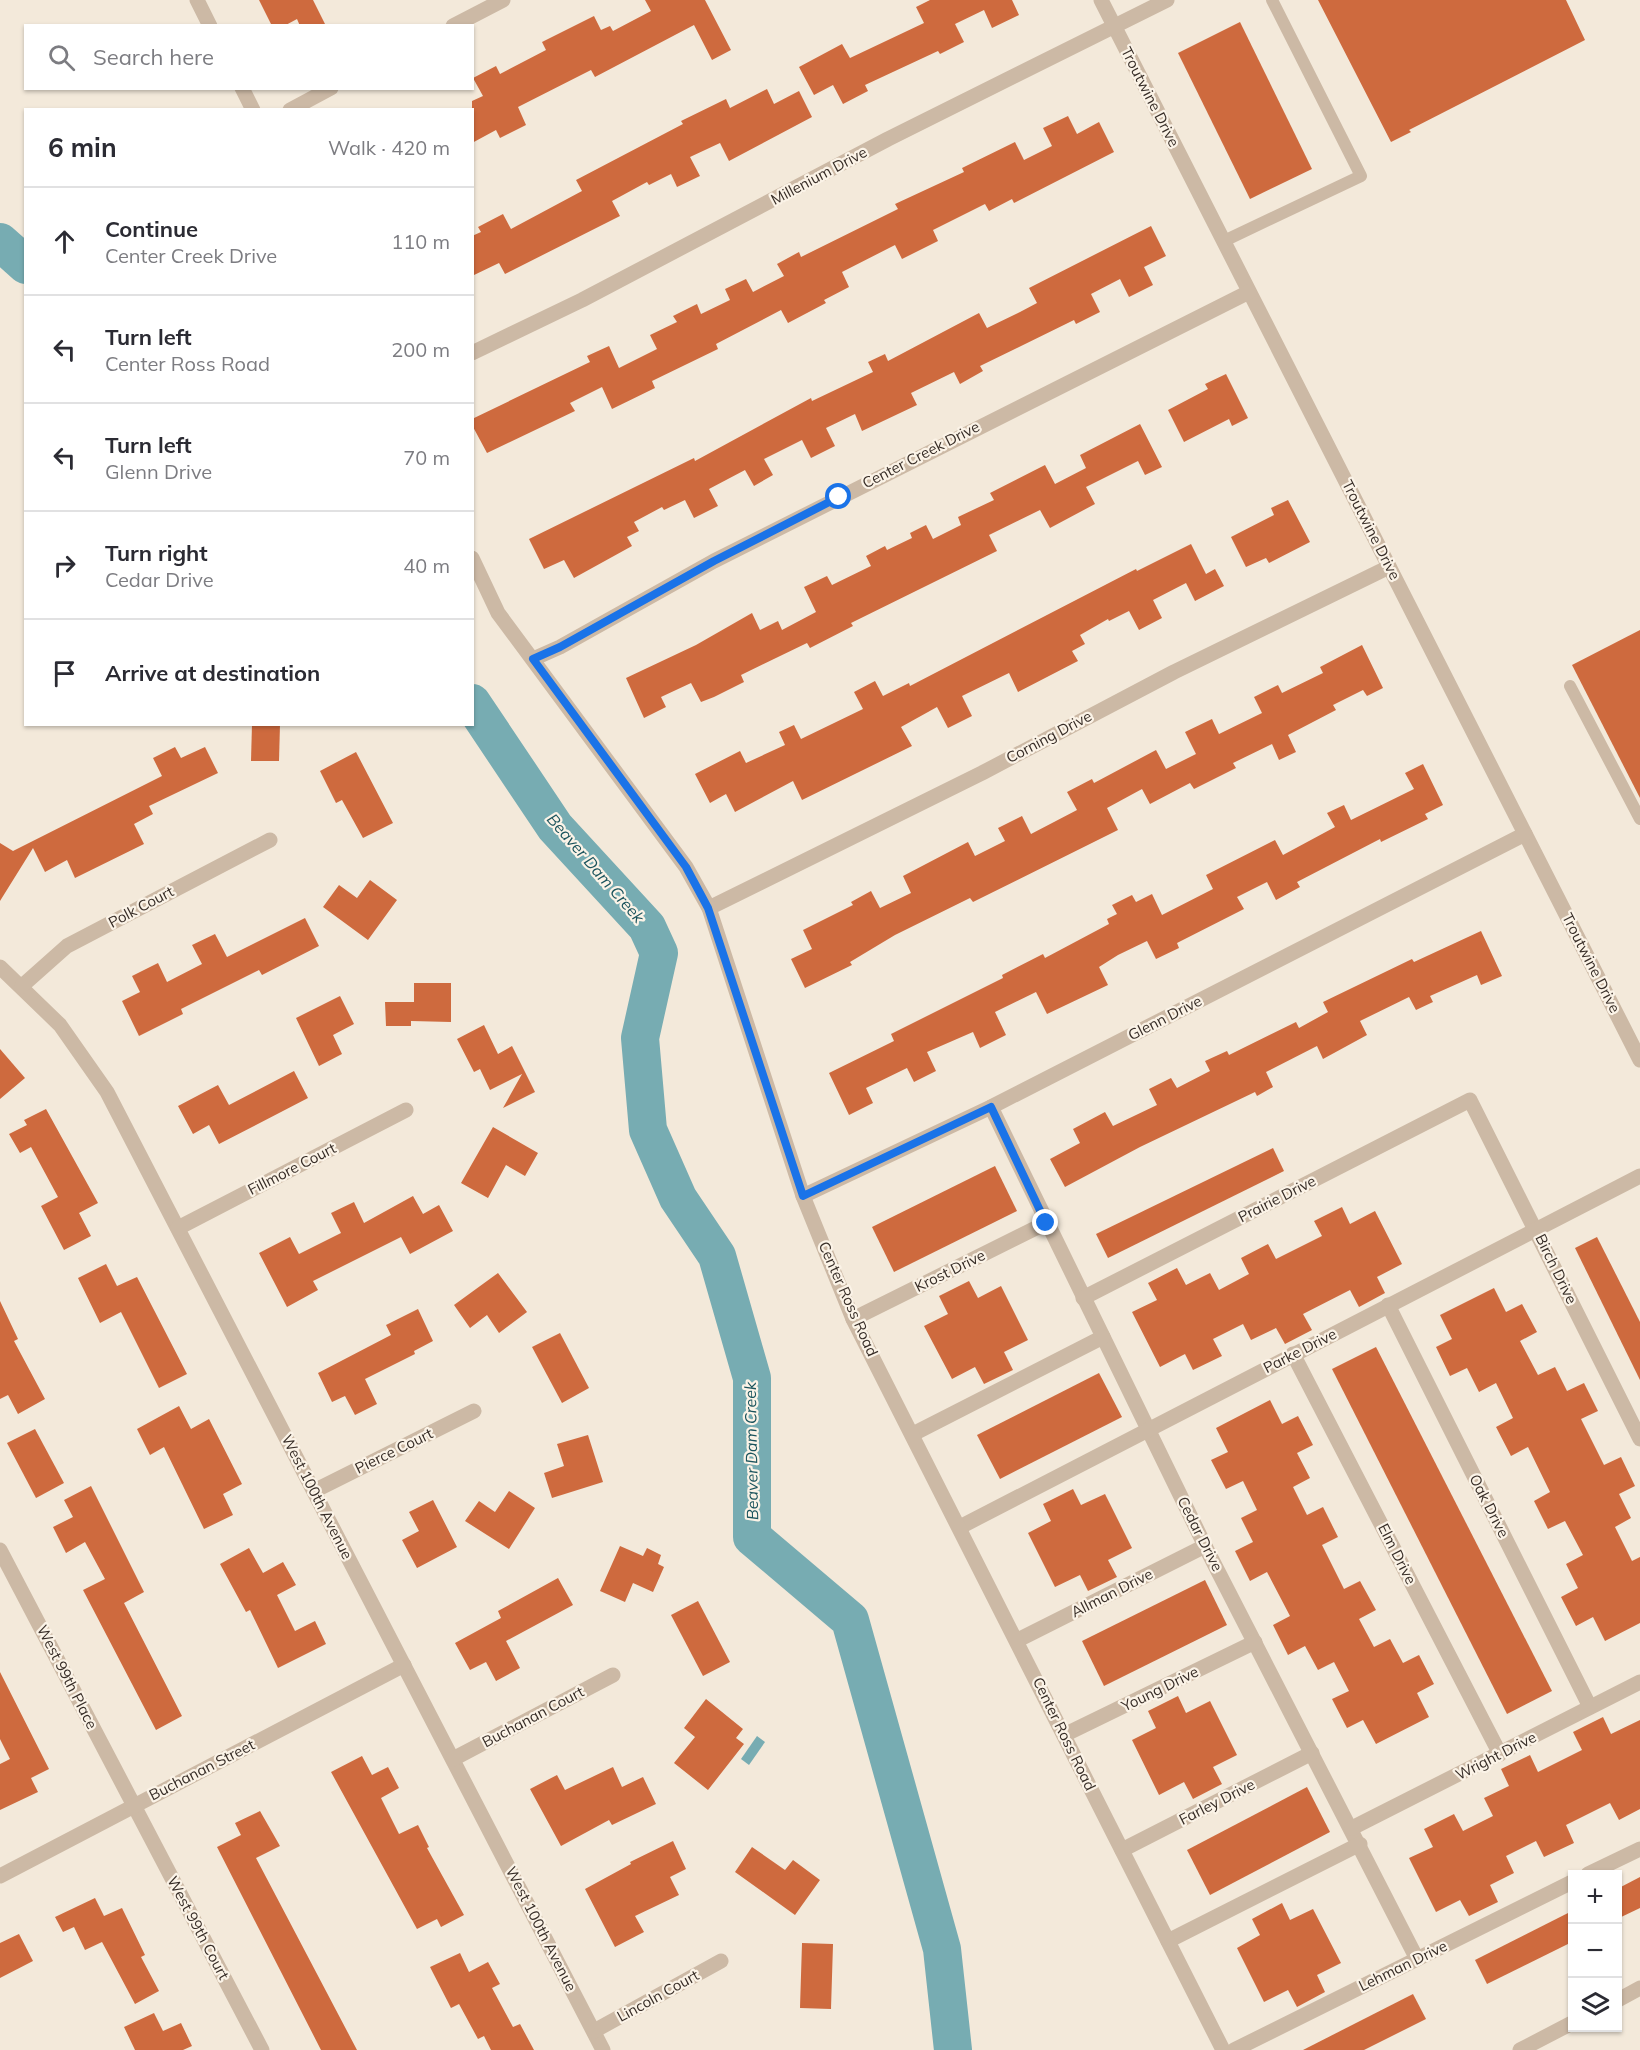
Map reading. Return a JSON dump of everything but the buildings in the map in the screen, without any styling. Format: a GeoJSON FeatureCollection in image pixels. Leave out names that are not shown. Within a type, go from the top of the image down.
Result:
{"type":"FeatureCollection","features":[{"type":"Feature","properties":{"kind":"street"},"geometry":{"type":"LineString","coordinates":[[197,0],[209,24]]}},
{"type":"Feature","properties":{"kind":"street"},"geometry":{"type":"LineString","coordinates":[[457,24],[503,0]]}},
{"type":"Feature","properties":{"kind":"street","name":"Troutwine Drive"},"geometry":{"type":"LineString","coordinates":[[1101,0],[1640,1060]]}},
{"type":"Feature","properties":{"kind":"street","name":"Millenium Drive"},"geometry":{"type":"LineString","coordinates":[[474,352],[582,300],[888,139],[1167,0]]}},
{"type":"Feature","properties":{"kind":"street"},"geometry":{"type":"LineString","coordinates":[[243,90],[252,108]]}},
{"type":"Feature","properties":{"kind":"street"},"geometry":{"type":"LineString","coordinates":[[294,108],[327,90]]}},
{"type":"Feature","properties":{"kind":"street","name":"Center Creek Drive"},"geometry":{"type":"LineString","coordinates":[[533,659],[560,647],[724,556],[1249,292]]}},
{"type":"Feature","properties":{"kind":"street","name":"Center Ross Road"},"geometry":{"type":"LineString","coordinates":[[474,562],[498,613],[686,867],[708,908],[803,1196],[853,1319],[1018,1640],[1223,2050]]}},
{"type":"Feature","properties":{"kind":"street","name":"Corning Drive"},"geometry":{"type":"LineString","coordinates":[[708,908],[982,773],[1174,672],[1389,567]]}},
{"type":"Feature","properties":{"kind":"street","name":"Glenn Drive"},"geometry":{"type":"LineString","coordinates":[[803,1196],[991,1107],[1525,834]]}},
{"type":"Feature","properties":{"kind":"street","name":"Polk Court"},"geometry":{"type":"LineString","coordinates":[[22,986],[67,946],[270,840]]}},
{"type":"Feature","properties":{"kind":"street","name":"West 100th Avenue"},"geometry":{"type":"LineString","coordinates":[[0,967],[60,1024],[107,1092],[603,2050]]}},
{"type":"Feature","properties":{"kind":"street","name":"Birch Drive"},"geometry":{"type":"LineString","coordinates":[[1470,1100],[1640,1439]]}},
{"type":"Feature","properties":{"kind":"street","name":"Prairie Drive"},"geometry":{"type":"LineString","coordinates":[[1083,1298],[1470,1100]]}},
{"type":"Feature","properties":{"kind":"street","name":"Cedar Drive"},"geometry":{"type":"LineString","coordinates":[[991,1107],[1205,1546],[1352,1828],[1417,1959]]}},
{"type":"Feature","properties":{"kind":"street","name":"Fillmore Court"},"geometry":{"type":"LineString","coordinates":[[178,1228],[406,1110]]}},
{"type":"Feature","properties":{"kind":"street","name":"Parke Drive"},"geometry":{"type":"LineString","coordinates":[[960,1527],[1640,1176]]}},
{"type":"Feature","properties":{"kind":"street","name":"Krost Drive"},"geometry":{"type":"LineString","coordinates":[[853,1319],[1046,1223]]}},
{"type":"Feature","properties":{"kind":"street","name":"Oak Drive"},"geometry":{"type":"LineString","coordinates":[[1388,1305],[1590,1707]]}},
{"type":"Feature","properties":{"kind":"street"},"geometry":{"type":"LineString","coordinates":[[913,1434],[1104,1337]]}},
{"type":"Feature","properties":{"kind":"street","name":"Elm Drive"},"geometry":{"type":"LineString","coordinates":[[1293,1354],[1500,1754]]}},
{"type":"Feature","properties":{"kind":"street","name":"Pierce Court"},"geometry":{"type":"LineString","coordinates":[[314,1491],[474,1411]]}},
{"type":"Feature","properties":{"kind":"street","name":"Allman Drive"},"geometry":{"type":"LineString","coordinates":[[1018,1640],[1205,1546]]}},
{"type":"Feature","properties":{"kind":"street","name":"West 99th Place"},"geometry":{"type":"LineString","coordinates":[[0,1550],[133,1805]]}},
{"type":"Feature","properties":{"kind":"street","name":"Young Drive"},"geometry":{"type":"LineString","coordinates":[[1064,1736],[1255,1642]]}},
{"type":"Feature","properties":{"kind":"street","name":"Buchanan Street"},"geometry":{"type":"LineString","coordinates":[[0,1876],[404,1665]]}},
{"type":"Feature","properties":{"kind":"street","name":"Buchanan Court"},"geometry":{"type":"LineString","coordinates":[[453,1759],[613,1675]]}},
{"type":"Feature","properties":{"kind":"street","name":"Wright Drive"},"geometry":{"type":"LineString","coordinates":[[1352,1828],[1640,1682]]}},
{"type":"Feature","properties":{"kind":"street","name":"Farley Drive"},"geometry":{"type":"LineString","coordinates":[[1122,1850],[1312,1753]]}},
{"type":"Feature","properties":{"kind":"street","name":"West 99th Court"},"geometry":{"type":"LineString","coordinates":[[133,1805],[262,2050]]}},
{"type":"Feature","properties":{"kind":"street"},"geometry":{"type":"LineString","coordinates":[[1168,1941],[1360,1844]]}},
{"type":"Feature","properties":{"kind":"street"},"geometry":{"type":"LineString","coordinates":[[1598,1870],[1640,1849]]}},
{"type":"Feature","properties":{"kind":"street","name":"Lehman Drive"},"geometry":{"type":"LineString","coordinates":[[1234,2050],[1568,1884]]}},
{"type":"Feature","properties":{"kind":"street","name":"Lincoln Court"},"geometry":{"type":"LineString","coordinates":[[594,2031],[721,1961]]}},
{"type":"Feature","properties":{"kind":"street"},"geometry":{"type":"LineString","coordinates":[[1622,1997],[1640,1988]]}},
{"type":"Feature","properties":{"kind":"street"},"geometry":{"type":"LineString","coordinates":[[1520,2050],[1568,2025]]}},
{"type":"Feature","properties":{"kind":"lane"},"geometry":{"type":"LineString","coordinates":[[1224,241],[1361,176],[1272,0]]}},
{"type":"Feature","properties":{"kind":"lane"},"geometry":{"type":"LineString","coordinates":[[1570,686],[1640,819]]}},
{"type":"Feature","properties":{"kind":"water"},"geometry":{"type":"Polygon","coordinates":[[[757,1736],[765,1742],[749,1765],[741,1759],[757,1736]]]}},
{"type":"Feature","properties":{"kind":"waterway","name":"Beaver Dam Creek"},"geometry":{"type":"LineString","coordinates":[[0,242],[24,263]]}},
{"type":"Feature","properties":{"kind":"waterway","name":"Beaver Dam Creek"},"geometry":{"type":"LineString","coordinates":[[474,706],[555,827],[647,927],[659,953],[640,1038],[648,1130],[678,1198],[717,1256],[752,1378],[752,1537],[850,1620],[942,1949],[953,2050]]}},
{"type":"Feature","properties":{"kind":"route"},"geometry":{"type":"LineString","coordinates":[[839,497],[714,561],[560,647],[533,659],[686,867],[708,908],[803,1196],[991,1107],[1046,1223]]}}]}
